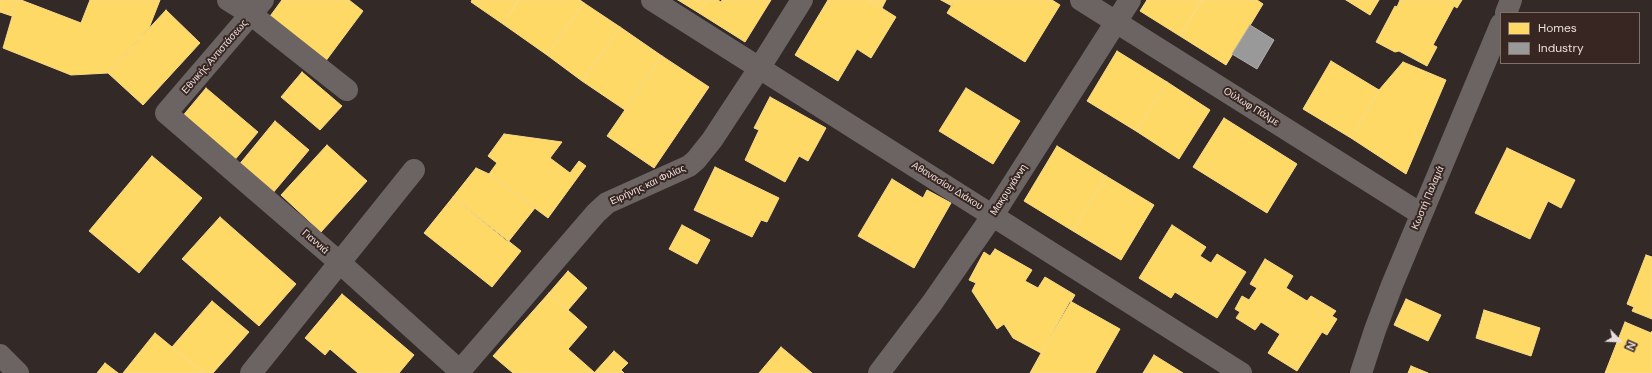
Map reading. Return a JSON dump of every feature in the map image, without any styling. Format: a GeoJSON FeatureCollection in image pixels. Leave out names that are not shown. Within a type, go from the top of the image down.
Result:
{"type":"FeatureCollection","features":[{"type":"Feature","properties":{"kind":"street"},"geometry":{"type":"LineString","coordinates":[[228,0],[258,8],[347,90]]}},
{"type":"Feature","properties":{"kind":"street","name":"Αθανασίου Διάκου"},"geometry":{"type":"LineString","coordinates":[[652,0],[1241,373]]}},
{"type":"Feature","properties":{"kind":"street","name":"Ειρήνης και Φιλίας"},"geometry":{"type":"LineString","coordinates":[[460,372],[596,213],[607,203],[689,166],[696,160],[712,140],[802,0]]}},
{"type":"Feature","properties":{"kind":"street","name":"Ούλωφ Πάλμε"},"geometry":{"type":"LineString","coordinates":[[1081,0],[1421,214]]}},
{"type":"Feature","properties":{"kind":"street","name":"Μακρυγιάννη"},"geometry":{"type":"LineString","coordinates":[[878,373],[932,303],[993,216],[1130,0]]}},
{"type":"Feature","properties":{"kind":"street"},"geometry":{"type":"LineString","coordinates":[[1506,12],[1511,0]]}},
{"type":"Feature","properties":{"kind":"street","name":"Εθνικής Αντιστάσεως"},"geometry":{"type":"LineString","coordinates":[[166,112],[258,8]]}},
{"type":"Feature","properties":{"kind":"street","name":"Κωστή Παλαμά"},"geometry":{"type":"LineString","coordinates":[[1361,373],[1374,330],[1500,26]]}},
{"type":"Feature","properties":{"kind":"street","name":"Γιαννιά"},"geometry":{"type":"LineString","coordinates":[[166,112],[339,262],[460,372]]}},
{"type":"Feature","properties":{"kind":"street"},"geometry":{"type":"LineString","coordinates":[[251,373],[414,170]]}},
{"type":"Feature","properties":{"kind":"street"},"geometry":{"type":"LineString","coordinates":[[0,355],[18,373]]}},
{"type":"Feature","properties":{"kind":"building: Homes"},"geometry":{"type":"Polygon","coordinates":[[[0,0],[17,0],[12,16],[0,12],[0,0]]]}},
{"type":"Feature","properties":{"kind":"building: Homes"},"geometry":{"type":"Polygon","coordinates":[[[17,0],[21,0],[81,23],[90,0],[160,0],[149,28],[108,73],[71,75],[3,48],[17,0]]]}},
{"type":"Feature","properties":{"kind":"building: Homes"},"geometry":{"type":"Polygon","coordinates":[[[282,0],[349,0],[363,11],[325,62],[268,19],[282,0]]]}},
{"type":"Feature","properties":{"kind":"building: Homes"},"geometry":{"type":"Polygon","coordinates":[[[472,0],[519,0],[503,24],[471,2],[472,0]]]}},
{"type":"Feature","properties":{"kind":"building: Homes"},"geometry":{"type":"Polygon","coordinates":[[[519,0],[580,0],[584,3],[547,55],[503,24],[519,0]]]}},
{"type":"Feature","properties":{"kind":"building: Homes"},"geometry":{"type":"Polygon","coordinates":[[[678,0],[707,0],[699,13],[678,0]]]}},
{"type":"Feature","properties":{"kind":"building: Homes"},"geometry":{"type":"Polygon","coordinates":[[[707,0],[718,0],[721,2],[722,0],[771,0],[745,42],[699,13],[707,0]]]}},
{"type":"Feature","properties":{"kind":"building: Homes"},"geometry":{"type":"Polygon","coordinates":[[[828,0],[869,0],[896,17],[871,58],[857,49],[838,81],[795,55],[828,0]]]}},
{"type":"Feature","properties":{"kind":"building: Homes"},"geometry":{"type":"Polygon","coordinates":[[[869,0],[886,0],[882,8],[869,0]]]}},
{"type":"Feature","properties":{"kind":"building: Homes"},"geometry":{"type":"Polygon","coordinates":[[[941,0],[955,0],[952,6],[941,0]]]}},
{"type":"Feature","properties":{"kind":"building: Homes"},"geometry":{"type":"Polygon","coordinates":[[[955,0],[1052,0],[1060,5],[1025,62],[947,13],[955,0]]]}},
{"type":"Feature","properties":{"kind":"building: Homes"},"geometry":{"type":"Polygon","coordinates":[[[1147,0],[1202,0],[1180,36],[1140,11],[1147,0]]]}},
{"type":"Feature","properties":{"kind":"building: Homes"},"geometry":{"type":"Polygon","coordinates":[[[1202,0],[1257,0],[1263,4],[1226,65],[1180,36],[1202,0]]]}},
{"type":"Feature","properties":{"kind":"building: Homes"},"geometry":{"type":"Polygon","coordinates":[[[1346,0],[1379,0],[1370,15],[1346,0]]]}},
{"type":"Feature","properties":{"kind":"building: Homes"},"geometry":{"type":"Polygon","coordinates":[[[1400,0],[1462,0],[1457,8],[1454,6],[1433,45],[1437,47],[1427,66],[1399,51],[1395,52],[1376,42],[1395,6],[1397,7],[1400,0]]]}},
{"type":"Feature","properties":{"kind":"building: Homes"},"geometry":{"type":"Polygon","coordinates":[[[584,3],[620,27],[582,81],[547,55],[584,3]]]}},
{"type":"Feature","properties":{"kind":"building: Homes"},"geometry":{"type":"Polygon","coordinates":[[[166,10],[200,43],[143,105],[108,73],[166,10]]]}},
{"type":"Feature","properties":{"kind":"building: Homes"},"geometry":{"type":"Polygon","coordinates":[[[620,27],[662,56],[625,110],[582,81],[620,27]]]}},
{"type":"Feature","properties":{"kind":"building: Homes"},"geometry":{"type":"Polygon","coordinates":[[[1117,51],[1167,82],[1136,131],[1087,101],[1117,51]]]}},
{"type":"Feature","properties":{"kind":"building: Homes"},"geometry":{"type":"Polygon","coordinates":[[[662,56],[709,87],[654,168],[607,136],[662,56]]]}},
{"type":"Feature","properties":{"kind":"building: Homes"},"geometry":{"type":"Polygon","coordinates":[[[1331,61],[1379,90],[1351,138],[1303,109],[1331,61]]]}},
{"type":"Feature","properties":{"kind":"building: Homes"},"geometry":{"type":"Polygon","coordinates":[[[1403,62],[1446,80],[1406,174],[1351,138],[1379,90],[1403,62]]]}},
{"type":"Feature","properties":{"kind":"building: Homes"},"geometry":{"type":"Polygon","coordinates":[[[302,72],[342,106],[320,130],[281,97],[302,72]]]}},
{"type":"Feature","properties":{"kind":"building: Homes"},"geometry":{"type":"Polygon","coordinates":[[[1167,82],[1210,110],[1179,159],[1136,131],[1167,82]]]}},
{"type":"Feature","properties":{"kind":"building: Homes"},"geometry":{"type":"Polygon","coordinates":[[[206,88],[258,132],[233,162],[181,118],[206,88]]]}},
{"type":"Feature","properties":{"kind":"building: Homes"},"geometry":{"type":"Polygon","coordinates":[[[966,88],[1020,121],[993,164],[939,131],[966,88]]]}},
{"type":"Feature","properties":{"kind":"building: Homes"},"geometry":{"type":"Polygon","coordinates":[[[770,97],[826,128],[808,161],[799,156],[785,182],[745,160],[759,130],[754,128],[770,97]]]}},
{"type":"Feature","properties":{"kind":"building: Homes"},"geometry":{"type":"Polygon","coordinates":[[[1224,118],[1297,164],[1267,213],[1193,167],[1224,118]]]}},
{"type":"Feature","properties":{"kind":"building: Homes"},"geometry":{"type":"Polygon","coordinates":[[[275,121],[309,150],[272,194],[238,166],[275,121]]]}},
{"type":"Feature","properties":{"kind":"building: Homes"},"geometry":{"type":"Polygon","coordinates":[[[504,134],[562,142],[550,158],[570,173],[579,161],[586,166],[548,218],[489,174],[497,163],[488,156],[504,134]]]}},
{"type":"Feature","properties":{"kind":"building: Homes"},"geometry":{"type":"Polygon","coordinates":[[[327,145],[367,181],[321,232],[281,195],[327,145]]]}},
{"type":"Feature","properties":{"kind":"building: Homes"},"geometry":{"type":"Polygon","coordinates":[[[1057,146],[1106,176],[1073,231],[1024,201],[1057,146]]]}},
{"type":"Feature","properties":{"kind":"building: Homes"},"geometry":{"type":"Polygon","coordinates":[[[1507,148],[1575,180],[1561,208],[1548,201],[1530,239],[1475,213],[1507,148]]]}},
{"type":"Feature","properties":{"kind":"building: Homes"},"geometry":{"type":"Polygon","coordinates":[[[152,156],[202,198],[139,273],[89,231],[152,156]]]}},
{"type":"Feature","properties":{"kind":"building: Homes"},"geometry":{"type":"Polygon","coordinates":[[[715,167],[779,198],[767,222],[761,220],[752,237],[694,210],[715,167]]]}},
{"type":"Feature","properties":{"kind":"building: Homes"},"geometry":{"type":"Polygon","coordinates":[[[476,168],[489,174],[535,208],[508,242],[453,197],[476,168]]]}},
{"type":"Feature","properties":{"kind":"building: Homes"},"geometry":{"type":"Polygon","coordinates":[[[1106,176],[1154,205],[1121,260],[1073,231],[1106,176]]]}},
{"type":"Feature","properties":{"kind":"building: Homes"},"geometry":{"type":"Polygon","coordinates":[[[892,179],[923,198],[927,190],[951,203],[914,268],[858,236],[892,179]]]}},
{"type":"Feature","properties":{"kind":"building: Homes"},"geometry":{"type":"Polygon","coordinates":[[[453,197],[521,251],[492,287],[424,233],[453,197]]]}},
{"type":"Feature","properties":{"kind":"building: Homes"},"geometry":{"type":"Polygon","coordinates":[[[220,217],[296,284],[259,326],[182,259],[220,217]]]}},
{"type":"Feature","properties":{"kind":"building: Homes"},"geometry":{"type":"Polygon","coordinates":[[[682,225],[710,240],[697,264],[669,249],[682,225]]]}},
{"type":"Feature","properties":{"kind":"building: Homes"},"geometry":{"type":"Polygon","coordinates":[[[1172,225],[1206,247],[1200,256],[1211,263],[1217,254],[1246,272],[1217,318],[1175,292],[1171,298],[1139,278],[1172,225]]]}},
{"type":"Feature","properties":{"kind":"building: Homes"},"geometry":{"type":"Polygon","coordinates":[[[995,249],[1032,270],[1025,281],[1038,288],[1045,277],[1075,295],[1041,353],[1013,338],[1004,324],[997,329],[972,291],[976,283],[969,280],[984,252],[990,256],[995,249]]]}},
{"type":"Feature","properties":{"kind":"building: Homes"},"geometry":{"type":"Polygon","coordinates":[[[1646,255],[1652,257],[1652,319],[1632,311],[1634,307],[1627,304],[1646,255]]]}},
{"type":"Feature","properties":{"kind":"building: Homes"},"geometry":{"type":"Polygon","coordinates":[[[1265,259],[1293,276],[1286,288],[1307,301],[1311,296],[1336,311],[1332,316],[1337,319],[1327,335],[1322,332],[1297,371],[1268,353],[1280,334],[1261,322],[1255,330],[1236,318],[1240,312],[1235,309],[1242,296],[1249,300],[1257,288],[1250,284],[1265,259]]]}},
{"type":"Feature","properties":{"kind":"building: Homes"},"geometry":{"type":"Polygon","coordinates":[[[568,271],[587,288],[568,310],[549,293],[568,271]]]}},
{"type":"Feature","properties":{"kind":"building: Homes"},"geometry":{"type":"Polygon","coordinates":[[[549,293],[587,327],[568,349],[594,373],[513,373],[493,356],[549,293]]]}},
{"type":"Feature","properties":{"kind":"building: Homes"},"geometry":{"type":"Polygon","coordinates":[[[342,294],[414,355],[399,373],[358,373],[330,349],[325,355],[305,338],[342,294]]]}},
{"type":"Feature","properties":{"kind":"building: Homes"},"geometry":{"type":"Polygon","coordinates":[[[1406,299],[1441,315],[1428,341],[1394,325],[1406,299]]]}},
{"type":"Feature","properties":{"kind":"building: Homes"},"geometry":{"type":"Polygon","coordinates":[[[212,301],[249,332],[213,373],[204,373],[172,347],[212,301]]]}},
{"type":"Feature","properties":{"kind":"building: Homes"},"geometry":{"type":"Polygon","coordinates":[[[1070,301],[1120,329],[1095,373],[1030,373],[1070,301]]]}},
{"type":"Feature","properties":{"kind":"building: Homes"},"geometry":{"type":"Polygon","coordinates":[[[1484,310],[1540,328],[1531,356],[1476,338],[1484,310]]]}},
{"type":"Feature","properties":{"kind":"building: Homes"},"geometry":{"type":"Polygon","coordinates":[[[1625,322],[1651,333],[1652,331],[1652,373],[1605,373],[1625,322]]]}},
{"type":"Feature","properties":{"kind":"building: Homes"},"geometry":{"type":"Polygon","coordinates":[[[155,333],[172,347],[204,373],[123,373],[155,333]]]}},
{"type":"Feature","properties":{"kind":"building: Homes"},"geometry":{"type":"Polygon","coordinates":[[[781,347],[812,373],[759,373],[781,347]]]}},
{"type":"Feature","properties":{"kind":"building: Homes"},"geometry":{"type":"Polygon","coordinates":[[[614,351],[628,363],[621,370],[624,373],[594,373],[614,351]]]}},
{"type":"Feature","properties":{"kind":"building: Homes"},"geometry":{"type":"Polygon","coordinates":[[[1154,355],[1183,373],[1143,373],[1154,355]]]}},
{"type":"Feature","properties":{"kind":"building: Homes"},"geometry":{"type":"Polygon","coordinates":[[[105,363],[118,373],[97,373],[105,363]]]}},
{"type":"Feature","properties":{"kind":"building: Homes"},"geometry":{"type":"Polygon","coordinates":[[[1411,366],[1428,373],[1408,373],[1411,366]]]}},
{"type":"Feature","properties":{"kind":"building: Industry"},"geometry":{"type":"Polygon","coordinates":[[[1250,25],[1274,40],[1257,69],[1232,54],[1250,25]]]}}]}
